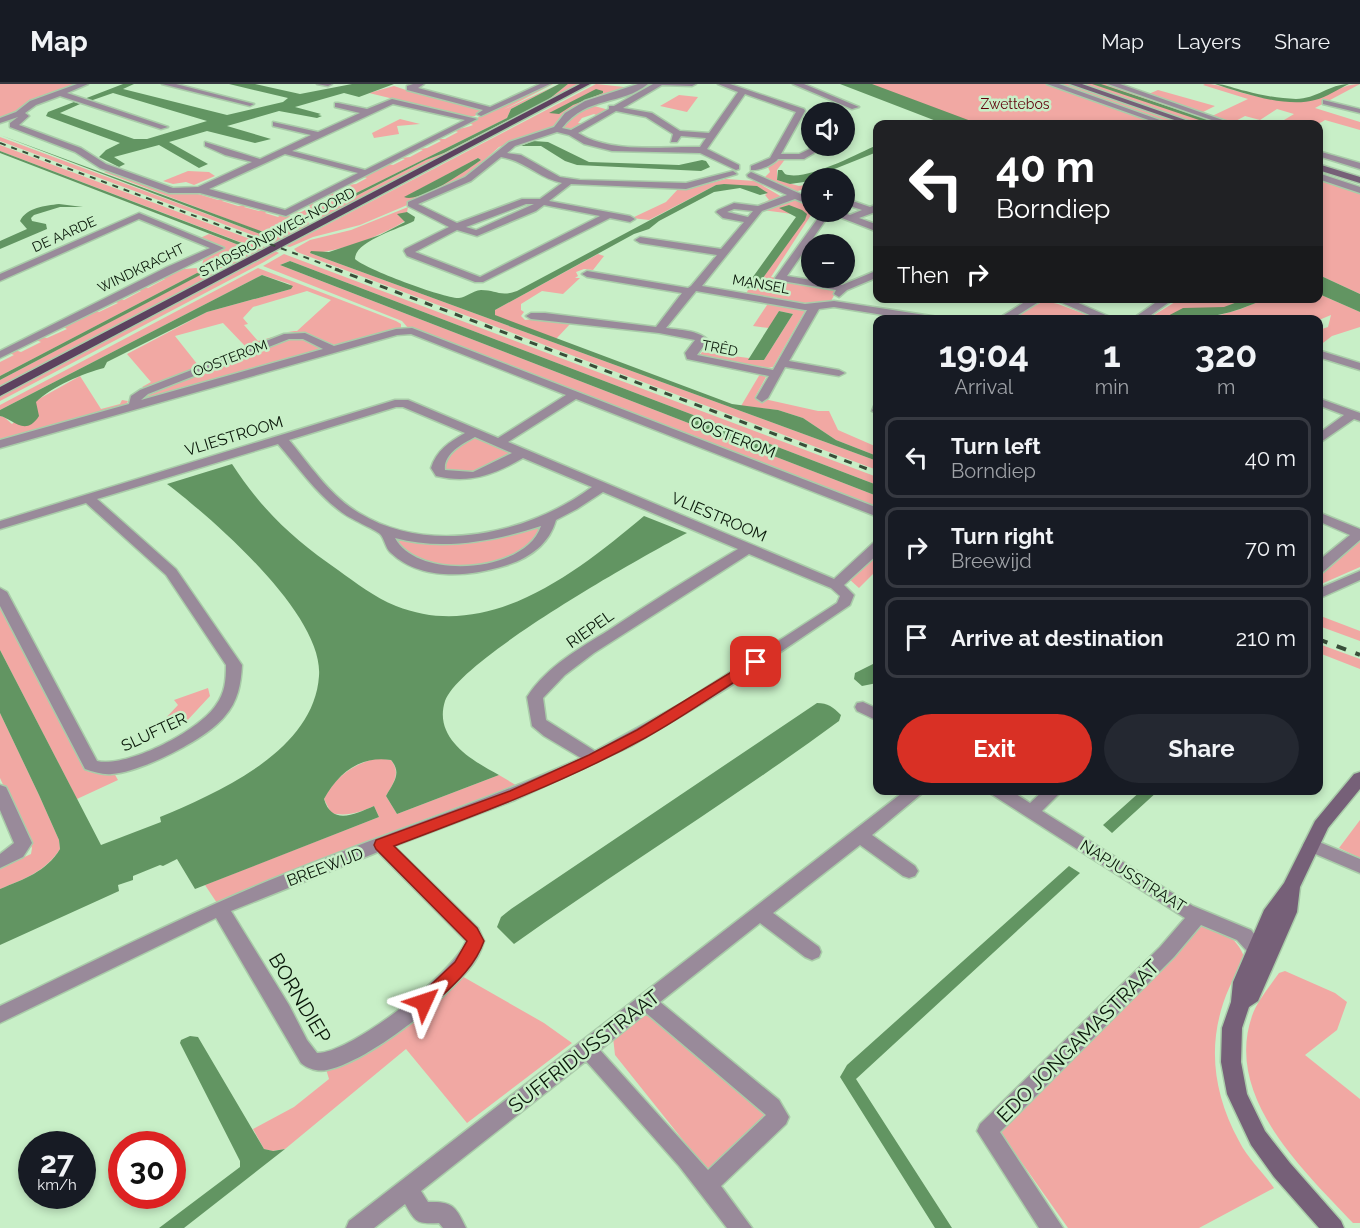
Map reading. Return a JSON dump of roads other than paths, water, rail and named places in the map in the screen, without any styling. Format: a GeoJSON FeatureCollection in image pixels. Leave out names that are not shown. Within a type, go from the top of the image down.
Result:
{"type":"FeatureCollection","features":[{"type":"Feature","properties":{"kind":"main road","name":"STADSRONDWEG-NOORD"},"geometry":{"type":"LineString","coordinates":[[0,392],[586,84]]}},
{"type":"Feature","properties":{"kind":"main road","name":"STADSRONDWEG-NOORD"},"geometry":{"type":"LineString","coordinates":[[566,96],[593,84]]}},
{"type":"Feature","properties":{"kind":"main road"},"geometry":{"type":"LineString","coordinates":[[1074,84],[1181,120]]}},
{"type":"Feature","properties":{"kind":"main road"},"geometry":{"type":"LineString","coordinates":[[1323,169],[1360,180]]}},
{"type":"Feature","properties":{"kind":"main road"},"geometry":{"type":"LineString","coordinates":[[1333,1228],[1282,1170],[1258,1138],[1237,1094],[1232,1062],[1232,1028],[1241,1002],[1251,995],[1262,954],[1288,912],[1291,887],[1321,825],[1360,778]]}},
{"type":"Feature","properties":{"kind":"street"},"geometry":{"type":"LineString","coordinates":[[0,121],[20,114],[33,103],[84,84]]}},
{"type":"Feature","properties":{"kind":"street"},"geometry":{"type":"LineString","coordinates":[[166,84],[250,104]]}},
{"type":"Feature","properties":{"kind":"street"},"geometry":{"type":"LineString","coordinates":[[321,84],[328,84]]}},
{"type":"Feature","properties":{"kind":"street"},"geometry":{"type":"LineString","coordinates":[[420,84],[410,88],[489,109]]}},
{"type":"Feature","properties":{"kind":"street"},"geometry":{"type":"LineString","coordinates":[[478,106],[527,84]]}},
{"type":"Feature","properties":{"kind":"street"},"geometry":{"type":"LineString","coordinates":[[20,114],[25,116],[14,124],[15,126],[82,153],[103,166],[172,191],[200,190],[286,213],[489,109],[506,104],[546,84]]}},
{"type":"Feature","properties":{"kind":"street"},"geometry":{"type":"LineString","coordinates":[[568,182],[544,202],[483,232],[470,232],[456,228],[411,204],[468,178],[512,144],[556,129],[568,115],[588,103],[633,90],[645,84]]}},
{"type":"Feature","properties":{"kind":"street"},"geometry":{"type":"LineString","coordinates":[[572,133],[658,84]]}},
{"type":"Feature","properties":{"kind":"street"},"geometry":{"type":"LineString","coordinates":[[665,84],[692,84]]}},
{"type":"Feature","properties":{"kind":"street"},"geometry":{"type":"LineString","coordinates":[[722,84],[800,110]]}},
{"type":"Feature","properties":{"kind":"street"},"geometry":{"type":"LineString","coordinates":[[798,84],[843,102]]}},
{"type":"Feature","properties":{"kind":"street"},"geometry":{"type":"LineString","coordinates":[[1051,84],[1155,120]]}},
{"type":"Feature","properties":{"kind":"street"},"geometry":{"type":"LineString","coordinates":[[1112,84],[1218,120]]}},
{"type":"Feature","properties":{"kind":"street"},"geometry":{"type":"LineString","coordinates":[[702,150],[738,88]]}},
{"type":"Feature","properties":{"kind":"street"},"geometry":{"type":"LineString","coordinates":[[752,172],[770,163],[776,156],[800,114],[800,110],[810,96],[818,92]]}},
{"type":"Feature","properties":{"kind":"street"},"geometry":{"type":"LineString","coordinates":[[58,93],[164,127]]}},
{"type":"Feature","properties":{"kind":"street"},"geometry":{"type":"LineString","coordinates":[[200,190],[392,101],[473,119]]}},
{"type":"Feature","properties":{"kind":"street"},"geometry":{"type":"LineString","coordinates":[[1326,102],[1360,111]]}},
{"type":"Feature","properties":{"kind":"street"},"geometry":{"type":"LineString","coordinates":[[588,103],[649,115],[678,133],[712,136]]}},
{"type":"Feature","properties":{"kind":"street"},"geometry":{"type":"LineString","coordinates":[[338,105],[369,112]]}},
{"type":"Feature","properties":{"kind":"street"},"geometry":{"type":"LineString","coordinates":[[276,124],[320,135]]}},
{"type":"Feature","properties":{"kind":"street"},"geometry":{"type":"LineString","coordinates":[[556,129],[572,133],[599,146],[702,150],[734,170]]}},
{"type":"Feature","properties":{"kind":"street"},"geometry":{"type":"LineString","coordinates":[[668,149],[678,133]]}},
{"type":"Feature","properties":{"kind":"street"},"geometry":{"type":"LineString","coordinates":[[208,144],[228,153],[261,162]]}},
{"type":"Feature","properties":{"kind":"street"},"geometry":{"type":"LineString","coordinates":[[295,146],[378,167]]}},
{"type":"Feature","properties":{"kind":"street"},"geometry":{"type":"LineString","coordinates":[[284,152],[367,172]]}},
{"type":"Feature","properties":{"kind":"street"},"geometry":{"type":"LineString","coordinates":[[499,154],[518,157],[557,179],[568,182],[686,186],[734,170],[752,172],[801,199]]}},
{"type":"Feature","properties":{"kind":"street"},"geometry":{"type":"LineString","coordinates":[[1323,155],[1360,166]]}},
{"type":"Feature","properties":{"kind":"street"},"geometry":{"type":"LineString","coordinates":[[776,156],[803,156]]}},
{"type":"Feature","properties":{"kind":"street"},"geometry":{"type":"LineString","coordinates":[[1323,178],[1360,189]]}},
{"type":"Feature","properties":{"kind":"street","name":"MANSEL"},"geometry":{"type":"LineString","coordinates":[[750,220],[726,216],[721,212],[726,207],[735,206],[759,209],[793,196]]}},
{"type":"Feature","properties":{"kind":"street"},"geometry":{"type":"LineString","coordinates":[[609,215],[486,279],[479,280],[411,254],[409,251],[456,228],[525,201],[544,202],[630,219]]}},
{"type":"Feature","properties":{"kind":"street"},"geometry":{"type":"LineString","coordinates":[[855,204],[873,209]]}},
{"type":"Feature","properties":{"kind":"street","name":"MANSEL"},"geometry":{"type":"LineString","coordinates":[[692,290],[725,253],[759,209]]}},
{"type":"Feature","properties":{"kind":"street"},"geometry":{"type":"LineString","coordinates":[[855,216],[873,209]]}},
{"type":"Feature","properties":{"kind":"street","name":"DE AARDE"},"geometry":{"type":"LineString","coordinates":[[0,278],[139,216]]}},
{"type":"Feature","properties":{"kind":"street","name":"WINDKRACHT"},"geometry":{"type":"LineString","coordinates":[[0,355],[171,269],[219,248],[139,216]]}},
{"type":"Feature","properties":{"kind":"street"},"geometry":{"type":"LineString","coordinates":[[855,220],[873,227]]}},
{"type":"Feature","properties":{"kind":"street","name":"MANSEL"},"geometry":{"type":"LineString","coordinates":[[640,240],[725,253]]}},
{"type":"Feature","properties":{"kind":"street"},"geometry":{"type":"LineString","coordinates":[[801,248],[780,278],[801,281]]}},
{"type":"Feature","properties":{"kind":"street"},"geometry":{"type":"LineString","coordinates":[[587,274],[692,290]]}},
{"type":"Feature","properties":{"kind":"street"},"geometry":{"type":"LineString","coordinates":[[855,283],[873,275]]}},
{"type":"Feature","properties":{"kind":"street"},"geometry":{"type":"LineString","coordinates":[[834,304],[843,288]]}},
{"type":"Feature","properties":{"kind":"street"},"geometry":{"type":"LineString","coordinates":[[659,330],[692,290]]}},
{"type":"Feature","properties":{"kind":"street","name":"MANSEL"},"geometry":{"type":"LineString","coordinates":[[692,290],[805,307],[834,304],[906,315]]}},
{"type":"Feature","properties":{"kind":"street"},"geometry":{"type":"LineString","coordinates":[[881,311],[885,303]]}},
{"type":"Feature","properties":{"kind":"street"},"geometry":{"type":"LineString","coordinates":[[1010,315],[1031,303]]}},
{"type":"Feature","properties":{"kind":"street"},"geometry":{"type":"LineString","coordinates":[[1069,303],[1099,315]]}},
{"type":"Feature","properties":{"kind":"street"},"geometry":{"type":"LineString","coordinates":[[1144,315],[1162,303]]}},
{"type":"Feature","properties":{"kind":"street"},"geometry":{"type":"LineString","coordinates":[[762,398],[815,306]]}},
{"type":"Feature","properties":{"kind":"street","name":"TRÊD"},"geometry":{"type":"LineString","coordinates":[[531,316],[659,330],[702,338],[691,353],[691,357],[698,360],[839,373]]}},
{"type":"Feature","properties":{"kind":"street","name":"OOSTEROM"},"geometry":{"type":"LineString","coordinates":[[0,444],[396,332],[412,331],[873,511]]}},
{"type":"Feature","properties":{"kind":"street","name":"OOSTEROM"},"geometry":{"type":"LineString","coordinates":[[135,407],[135,398],[144,392],[288,336],[305,336],[334,350]]}},
{"type":"Feature","properties":{"kind":"street"},"geometry":{"type":"LineString","coordinates":[[1323,355],[1360,367]]}},
{"type":"Feature","properties":{"kind":"street"},"geometry":{"type":"LineString","coordinates":[[500,442],[575,395]]}},
{"type":"Feature","properties":{"kind":"street","name":"VLIESTROOM"},"geometry":{"type":"LineString","coordinates":[[0,525],[404,403],[836,585]]}},
{"type":"Feature","properties":{"kind":"street"},"geometry":{"type":"LineString","coordinates":[[1323,403],[1357,415]]}},
{"type":"Feature","properties":{"kind":"street"},"geometry":{"type":"LineString","coordinates":[[1323,437],[1357,415]]}},
{"type":"Feature","properties":{"kind":"street"},"geometry":{"type":"LineString","coordinates":[[476,432],[445,452],[437,468],[440,473],[450,477],[471,478],[523,452]]}},
{"type":"Feature","properties":{"kind":"street"},"geometry":{"type":"LineString","coordinates":[[281,439],[351,514],[385,531],[412,537],[454,540],[500,533],[568,509],[602,486]]}},
{"type":"Feature","properties":{"kind":"street","name":"SLUFTER"},"geometry":{"type":"LineString","coordinates":[[0,592],[91,765],[104,770],[129,764],[181,743],[202,730],[219,714],[231,696],[235,680],[234,665],[171,572],[88,498]]}},
{"type":"Feature","properties":{"kind":"street"},"geometry":{"type":"LineString","coordinates":[[385,531],[388,543],[394,552],[406,559],[425,566],[465,570],[501,564],[521,556],[545,534],[549,517]]}},
{"type":"Feature","properties":{"kind":"street"},"geometry":{"type":"LineString","coordinates":[[1323,518],[1360,534],[1323,564]]}},
{"type":"Feature","properties":{"kind":"street","name":"RIEPEL"},"geometry":{"type":"LineString","coordinates":[[594,758],[550,732],[538,722],[535,697],[544,684],[592,648],[670,596],[749,548]]}},
{"type":"Feature","properties":{"kind":"street"},"geometry":{"type":"LineString","coordinates":[[836,585],[873,551]]}},
{"type":"Feature","properties":{"kind":"street"},"geometry":{"type":"LineString","coordinates":[[1323,593],[1360,575]]}},
{"type":"Feature","properties":{"kind":"street","name":"BREEWIJD"},"geometry":{"type":"LineString","coordinates":[[0,1015],[251,895],[515,795],[642,734],[843,605],[847,595],[836,585]]}},
{"type":"Feature","properties":{"kind":"street"},"geometry":{"type":"LineString","coordinates":[[863,707],[873,713]]}},
{"type":"Feature","properties":{"kind":"street"},"geometry":{"type":"LineString","coordinates":[[0,791],[23,843],[20,850],[0,861]]}},
{"type":"Feature","properties":{"kind":"street","name":"SUFFRIDUSSTRAAT"},"geometry":{"type":"LineString","coordinates":[[357,1228],[911,795]]}},
{"type":"Feature","properties":{"kind":"street","name":"NAPJUSSTRAAT"},"geometry":{"type":"LineString","coordinates":[[1005,795],[1198,916],[1244,935],[1262,954]]}},
{"type":"Feature","properties":{"kind":"street"},"geometry":{"type":"LineString","coordinates":[[1031,811],[1049,795]]}},
{"type":"Feature","properties":{"kind":"street"},"geometry":{"type":"LineString","coordinates":[[859,835],[909,871]]}},
{"type":"Feature","properties":{"kind":"street","name":"BORNDIEP"},"geometry":{"type":"LineString","coordinates":[[220,909],[306,1055],[315,1062],[328,1062],[380,1034],[424,1002],[461,966],[472,951],[475,941],[471,933],[382,845]]}},
{"type":"Feature","properties":{"kind":"street"},"geometry":{"type":"LineString","coordinates":[[1312,845],[1360,866]]}},
{"type":"Feature","properties":{"kind":"street"},"geometry":{"type":"LineString","coordinates":[[761,914],[812,952]]}},
{"type":"Feature","properties":{"kind":"street","name":"EDO JONGAMASTRAAT"},"geometry":{"type":"LineString","coordinates":[[1052,1228],[987,1131],[1167,952],[1198,916]]}},
{"type":"Feature","properties":{"kind":"street"},"geometry":{"type":"LineString","coordinates":[[646,1002],[772,1106],[779,1117],[707,1185]]}},
{"type":"Feature","properties":{"kind":"street"},"geometry":{"type":"LineString","coordinates":[[587,1049],[707,1185],[741,1228]]}},
{"type":"Feature","properties":{"kind":"street"},"geometry":{"type":"LineString","coordinates":[[408,1188],[422,1213],[445,1212],[455,1228]]}},
{"type":"Feature","properties":{"kind":"railway"},"geometry":{"type":"LineString","coordinates":[[0,143],[339,270]]}},
{"type":"Feature","properties":{"kind":"railway"},"geometry":{"type":"LineString","coordinates":[[335,269],[873,471]]}},
{"type":"Feature","properties":{"kind":"railway"},"geometry":{"type":"LineString","coordinates":[[1323,641],[1360,655]]}},
{"type":"Feature","properties":{"kind":"park label","name":"Zwettebos"},"geometry":{"type":"Point","coordinates":[1015,104]}}]}
